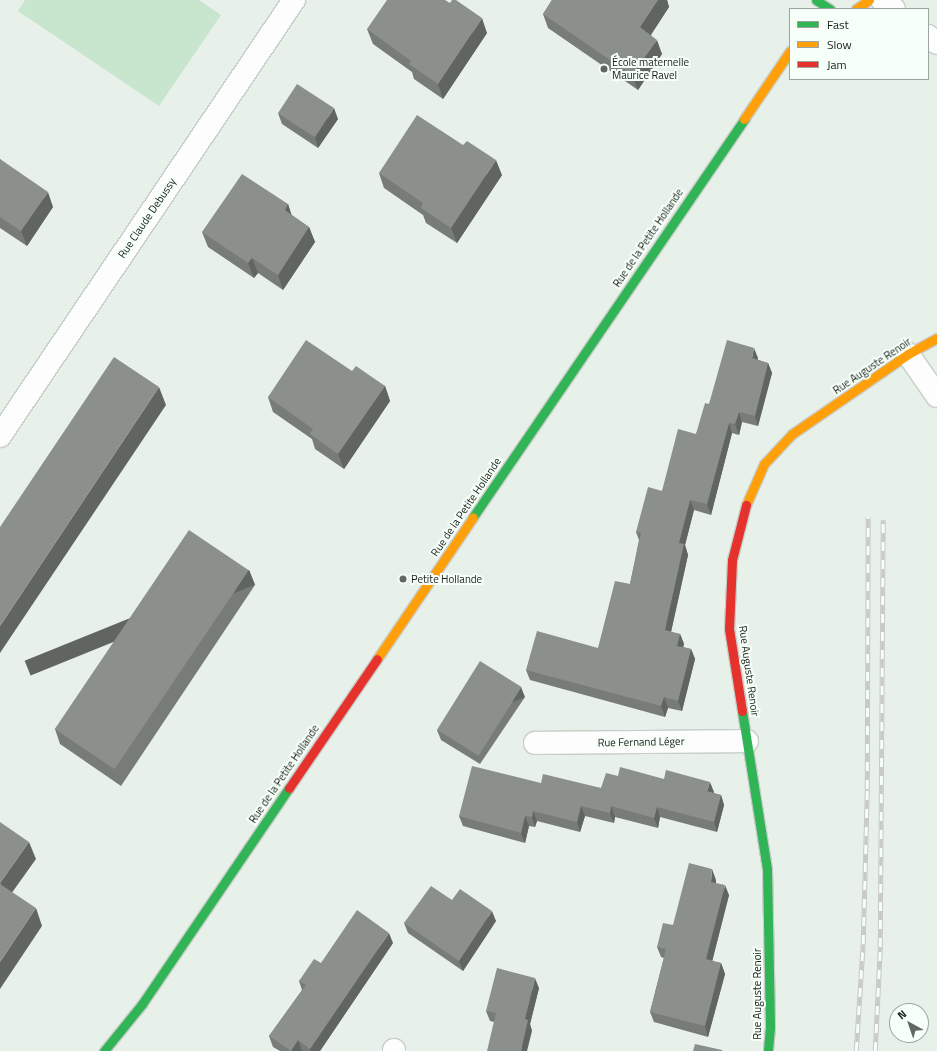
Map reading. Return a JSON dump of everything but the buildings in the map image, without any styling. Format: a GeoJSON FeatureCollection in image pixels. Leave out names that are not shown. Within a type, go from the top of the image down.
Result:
{"type":"FeatureCollection","features":[{"type":"Feature","properties":{"kind":"street","name":"Rue Claude Debussy"},"geometry":{"type":"LineString","coordinates":[[0,436],[294,0]]}},
{"type":"Feature","properties":{"kind":"street"},"geometry":{"type":"LineString","coordinates":[[857,8],[869,0]]}},
{"type":"Feature","properties":{"kind":"street"},"geometry":{"type":"LineString","coordinates":[[882,0],[893,8]]}},
{"type":"Feature","properties":{"kind":"street"},"geometry":{"type":"LineString","coordinates":[[929,37],[937,43]]}},
{"type":"Feature","properties":{"kind":"street","name":"Rue de la Petite Hollande"},"geometry":{"type":"LineString","coordinates":[[104,1051],[142,1004],[789,52]]}},
{"type":"Feature","properties":{"kind":"street","name":"Rue Auguste Renoir"},"geometry":{"type":"LineString","coordinates":[[768,1051],[770,1027],[767,869],[730,629],[732,560],[748,503],[764,464],[792,434],[908,354],[937,338]]}},
{"type":"Feature","properties":{"kind":"street"},"geometry":{"type":"LineString","coordinates":[[908,354],[937,396]]}},
{"type":"Feature","properties":{"kind":"street","name":"Rue Fernand Léger"},"geometry":{"type":"LineString","coordinates":[[535,743],[747,741]]}},
{"type":"Feature","properties":{"kind":"green space"},"geometry":{"type":"Polygon","coordinates":[[[25,0],[199,0],[221,15],[159,106],[18,11],[25,0]]]}},
{"type":"Feature","properties":{"kind":"railway"},"geometry":{"type":"LineString","coordinates":[[856,1051],[863,944],[867,789],[868,517]]}},
{"type":"Feature","properties":{"kind":"railway"},"geometry":{"type":"LineString","coordinates":[[875,1051],[880,947],[883,520]]}},
{"type":"Feature","properties":{"kind":"traffic: fast"},"geometry":{"type":"LineString","coordinates":[[816,0],[828,8]]}},
{"type":"Feature","properties":{"kind":"traffic: fast"},"geometry":{"type":"LineString","coordinates":[[473,517],[744,119]]}},
{"type":"Feature","properties":{"kind":"traffic: fast"},"geometry":{"type":"LineString","coordinates":[[742,711],[767,869],[770,1027],[768,1051]]}},
{"type":"Feature","properties":{"kind":"traffic: fast"},"geometry":{"type":"LineString","coordinates":[[104,1051],[142,1004],[289,788]]}},
{"type":"Feature","properties":{"kind":"traffic: slow"},"geometry":{"type":"LineString","coordinates":[[857,8],[869,0]]}},
{"type":"Feature","properties":{"kind":"traffic: slow"},"geometry":{"type":"LineString","coordinates":[[744,119],[789,52]]}},
{"type":"Feature","properties":{"kind":"traffic: slow"},"geometry":{"type":"LineString","coordinates":[[746,505],[764,464],[792,434],[908,354],[937,338]]}},
{"type":"Feature","properties":{"kind":"traffic: slow"},"geometry":{"type":"LineString","coordinates":[[377,659],[473,517]]}},
{"type":"Feature","properties":{"kind":"traffic: jam"},"geometry":{"type":"LineString","coordinates":[[742,711],[729,629],[732,560],[746,505]]}},
{"type":"Feature","properties":{"kind":"traffic: jam"},"geometry":{"type":"LineString","coordinates":[[289,788],[377,659]]}},
{"type":"Feature","properties":{"kind":"place","name":"École maternelle Maurice Ravel"},"geometry":{"type":"Point","coordinates":[604,69]}},
{"type":"Feature","properties":{"kind":"place","name":"Petite Hollande"},"geometry":{"type":"Point","coordinates":[403,579]}}]}
